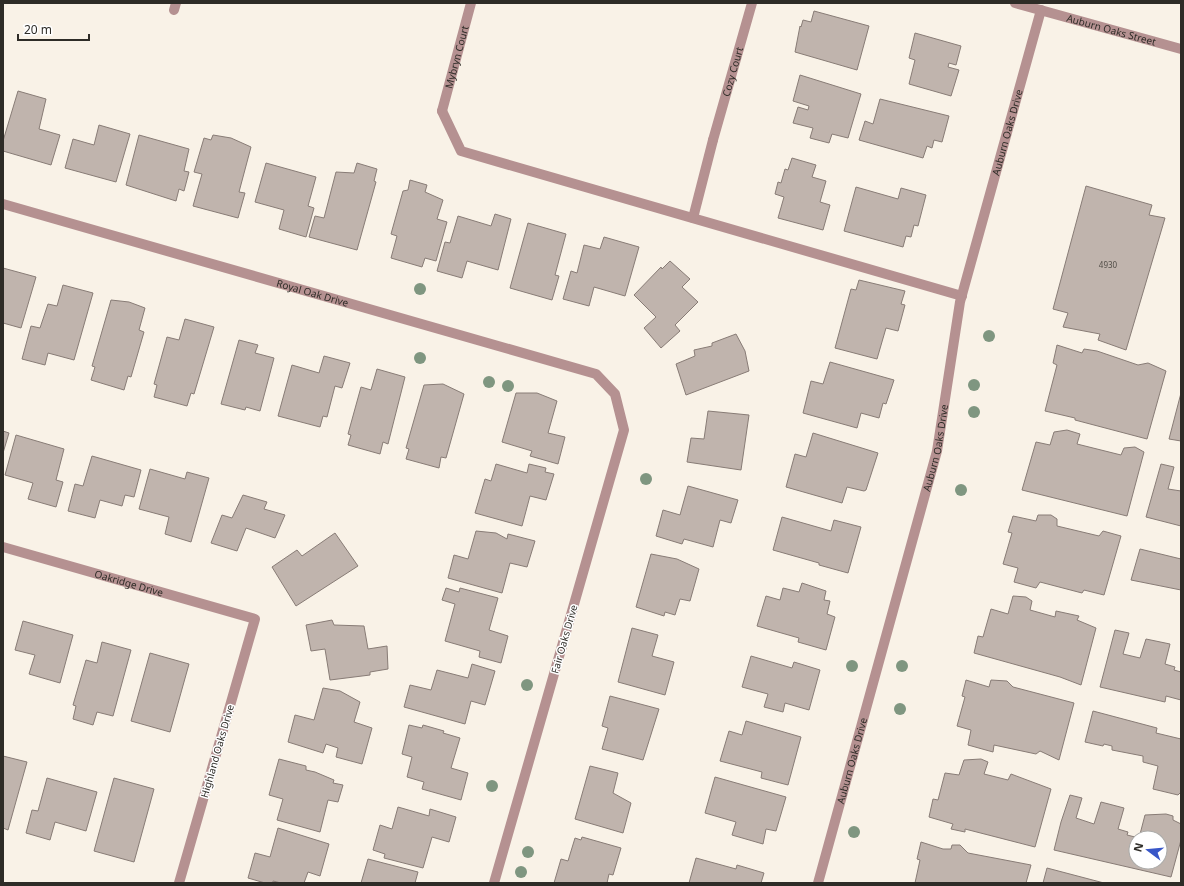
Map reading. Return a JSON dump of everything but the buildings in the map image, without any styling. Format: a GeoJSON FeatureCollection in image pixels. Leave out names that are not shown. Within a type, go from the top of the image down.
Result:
{"type":"FeatureCollection","features":[{"type":"Feature","properties":{"kind":"street","name":"Mybryn Court"},"geometry":{"type":"LineString","coordinates":[[471,3],[442,111],[461,151],[692,218]]}},
{"type":"Feature","properties":{"kind":"street","name":"Cozy Court"},"geometry":{"type":"LineString","coordinates":[[692,218],[752,3]]}},
{"type":"Feature","properties":{"kind":"street","name":"Auburn Oaks Street"},"geometry":{"type":"LineString","coordinates":[[1015,3],[1181,49]]}},
{"type":"Feature","properties":{"kind":"street","name":"Auburn Oaks Drive"},"geometry":{"type":"LineString","coordinates":[[818,883],[937,451],[962,296],[1041,10]]}},
{"type":"Feature","properties":{"kind":"street","name":"Royal Oak Drive"},"geometry":{"type":"LineString","coordinates":[[3,204],[596,374],[615,394]]}},
{"type":"Feature","properties":{"kind":"street"},"geometry":{"type":"LineString","coordinates":[[692,218],[962,296]]}},
{"type":"Feature","properties":{"kind":"street","name":"Fair Oaks Drive"},"geometry":{"type":"LineString","coordinates":[[494,883],[624,430],[615,394]]}},
{"type":"Feature","properties":{"kind":"street","name":"Oakridge Drive"},"geometry":{"type":"LineString","coordinates":[[3,547],[255,619]]}},
{"type":"Feature","properties":{"kind":"street","name":"Highland Oaks Drive"},"geometry":{"type":"LineString","coordinates":[[179,883],[255,619]]}}]}
